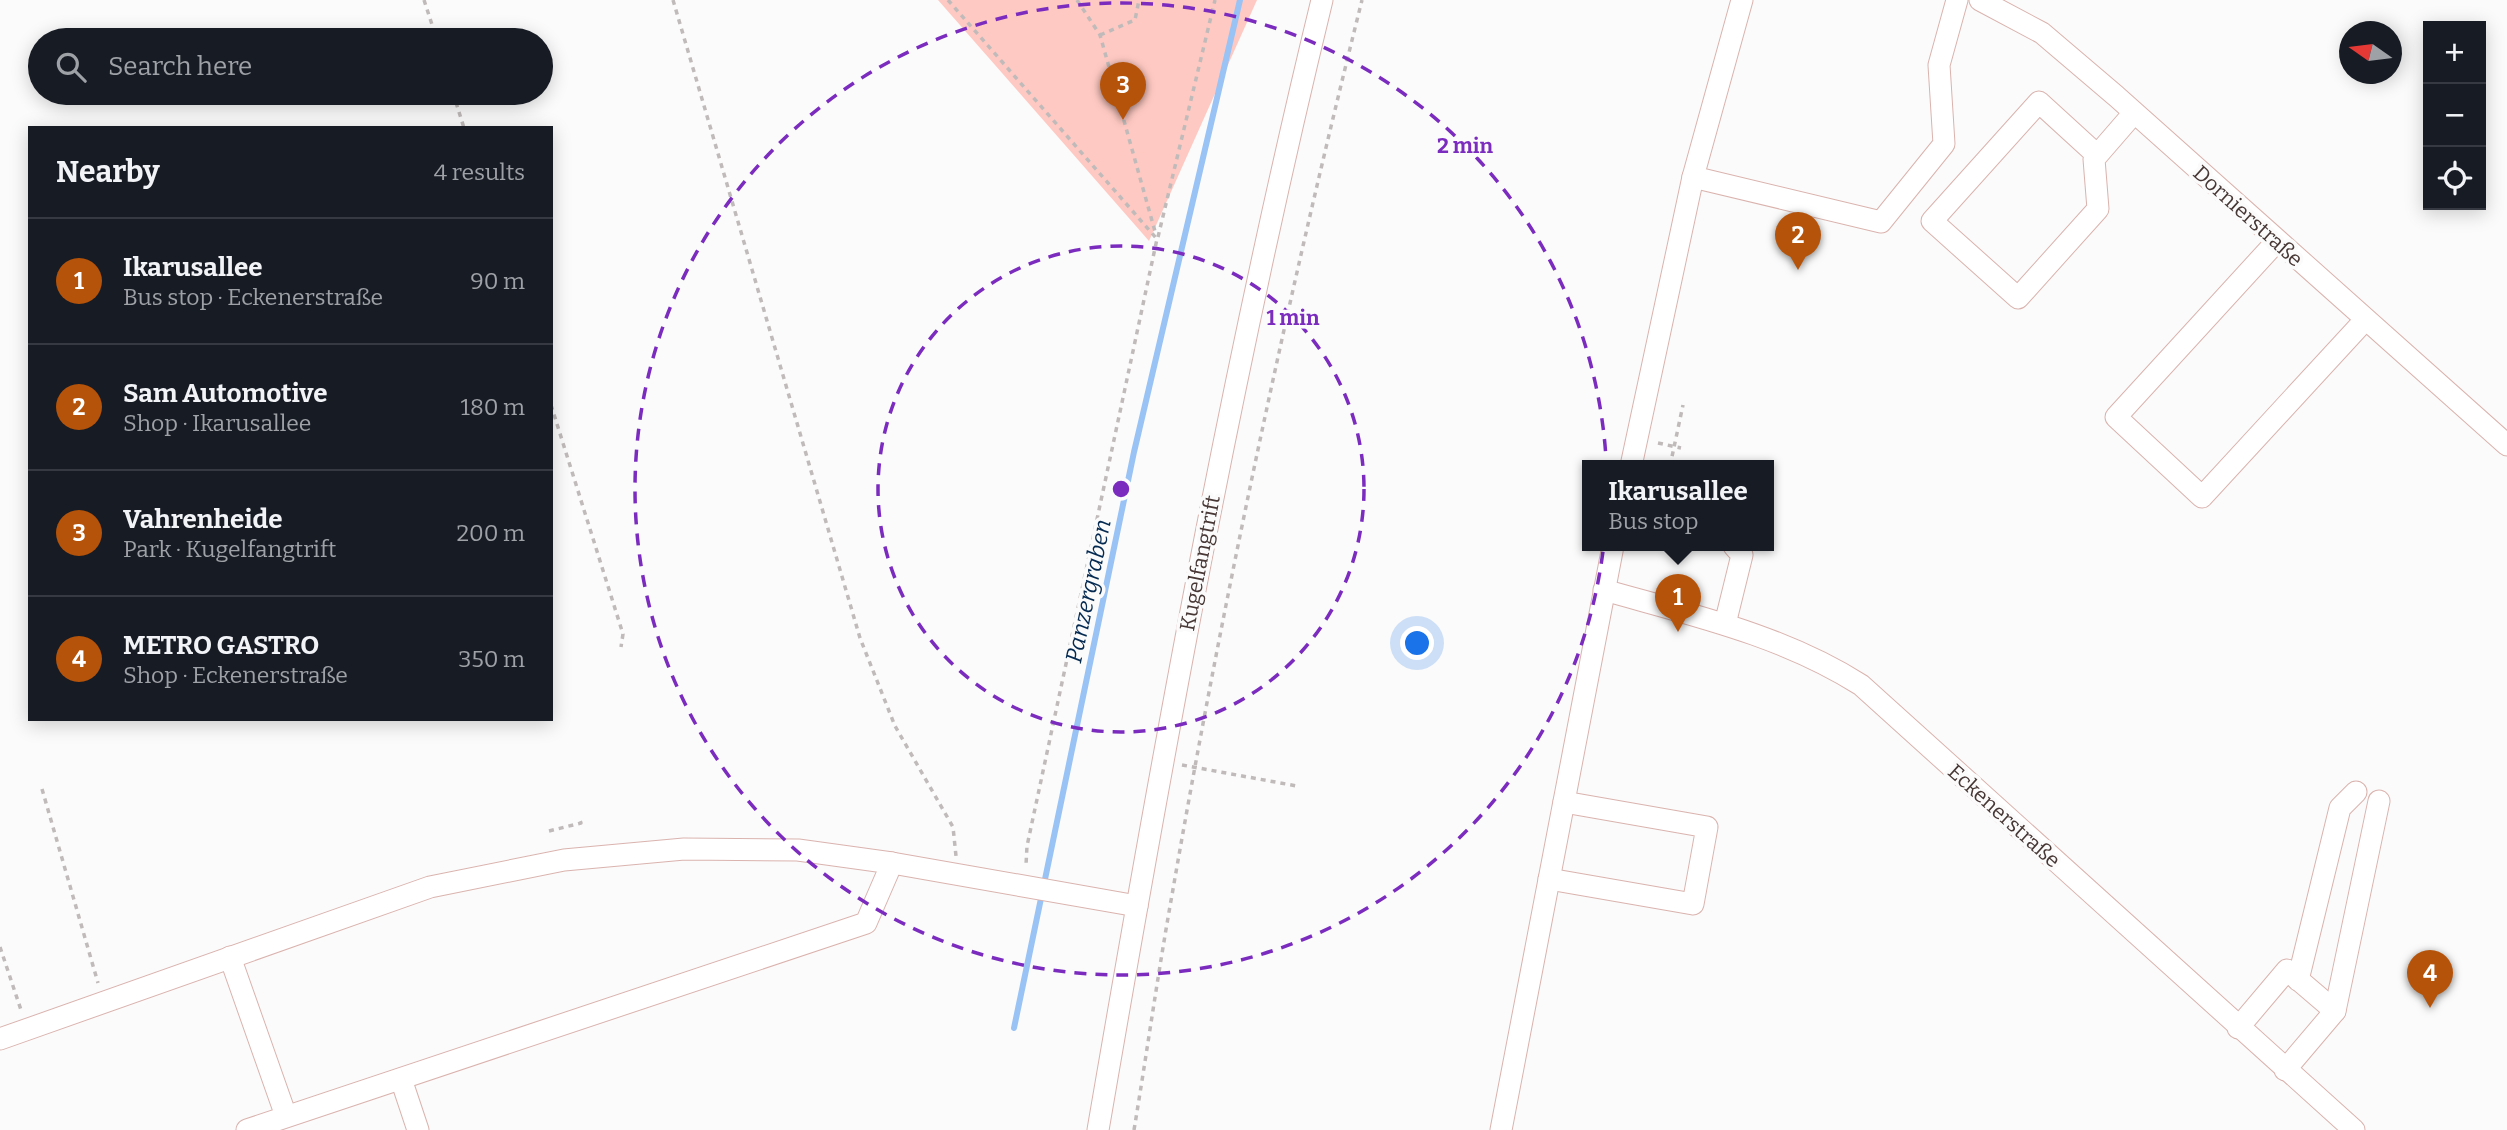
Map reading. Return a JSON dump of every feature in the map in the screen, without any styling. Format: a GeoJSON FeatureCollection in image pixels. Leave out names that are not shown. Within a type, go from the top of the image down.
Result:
{"type":"FeatureCollection","features":[{"type":"Feature","properties":{"kind":"street","name":"Kugelfangtrift"},"geometry":{"type":"LineString","coordinates":[[1098,1130],[1136,906],[1242,348],[1321,0]]}},
{"type":"Feature","properties":{"kind":"street"},"geometry":{"type":"LineString","coordinates":[[1631,460],[1693,177],[1742,0]]}},
{"type":"Feature","properties":{"kind":"street"},"geometry":{"type":"LineString","coordinates":[[1693,177],[1881,222],[1944,144],[1938,65],[1957,0]]}},
{"type":"Feature","properties":{"kind":"street","name":"Dornierstraße"},"geometry":{"type":"LineString","coordinates":[[1980,0],[2042,33],[2507,446]]}},
{"type":"Feature","properties":{"kind":"street"},"geometry":{"type":"LineString","coordinates":[[2097,155],[2039,102],[1932,221],[2018,298],[2098,209],[2094,159],[2133,114]]}},
{"type":"Feature","properties":{"kind":"street"},"geometry":{"type":"LineString","coordinates":[[2277,241],[2116,417],[2202,497],[2365,320]]}},
{"type":"Feature","properties":{"kind":"street"},"geometry":{"type":"LineString","coordinates":[[1501,1130],[1612,551]]}},
{"type":"Feature","properties":{"kind":"street"},"geometry":{"type":"LineString","coordinates":[[1725,624],[1742,555],[1738,551]]}},
{"type":"Feature","properties":{"kind":"street","name":"Eckenerstraße"},"geometry":{"type":"LineString","coordinates":[[1604,590],[1725,624],[1821,660],[1861,685],[2354,1130]]}},
{"type":"Feature","properties":{"kind":"street"},"geometry":{"type":"LineString","coordinates":[[2298,980],[2340,808],[2356,792]]}},
{"type":"Feature","properties":{"kind":"street"},"geometry":{"type":"LineString","coordinates":[[2285,1070],[2335,1011],[2379,801]]}},
{"type":"Feature","properties":{"kind":"street"},"geometry":{"type":"LineString","coordinates":[[1549,879],[1693,904],[1707,827],[1563,802]]}},
{"type":"Feature","properties":{"kind":"street"},"geometry":{"type":"LineString","coordinates":[[0,1038],[430,887],[564,860],[684,849],[798,850],[892,863],[1136,906]]}},
{"type":"Feature","properties":{"kind":"street"},"geometry":{"type":"LineString","coordinates":[[247,1130],[866,923],[892,863]]}},
{"type":"Feature","properties":{"kind":"street"},"geometry":{"type":"LineString","coordinates":[[230,957],[286,1116]]}},
{"type":"Feature","properties":{"kind":"street"},"geometry":{"type":"LineString","coordinates":[[2238,1028],[2287,970],[2335,1011]]}},
{"type":"Feature","properties":{"kind":"street"},"geometry":{"type":"LineString","coordinates":[[401,1079],[418,1130]]}},
{"type":"Feature","properties":{"kind":"path"},"geometry":{"type":"LineString","coordinates":[[424,0],[433,28]]}},
{"type":"Feature","properties":{"kind":"path"},"geometry":{"type":"LineString","coordinates":[[673,0],[860,638],[895,726],[953,827],[958,875]]}},
{"type":"Feature","properties":{"kind":"path"},"geometry":{"type":"LineString","coordinates":[[948,0],[1157,239]]}},
{"type":"Feature","properties":{"kind":"path"},"geometry":{"type":"LineString","coordinates":[[1077,0],[1100,35],[1157,239]]}},
{"type":"Feature","properties":{"kind":"path"},"geometry":{"type":"LineString","coordinates":[[1100,35],[1135,20],[1139,0]]}},
{"type":"Feature","properties":{"kind":"path"},"geometry":{"type":"LineString","coordinates":[[1026,888],[1027,846],[1157,239],[1215,0]]}},
{"type":"Feature","properties":{"kind":"path"},"geometry":{"type":"LineString","coordinates":[[1134,1130],[1172,895],[1274,376],[1317,182],[1362,0]]}},
{"type":"Feature","properties":{"kind":"path"},"geometry":{"type":"LineString","coordinates":[[457,105],[463,126]]}},
{"type":"Feature","properties":{"kind":"path"},"geometry":{"type":"LineString","coordinates":[[1671,460],[1683,405]]}},
{"type":"Feature","properties":{"kind":"path"},"geometry":{"type":"LineString","coordinates":[[553,411],[624,634],[621,647]]}},
{"type":"Feature","properties":{"kind":"path"},"geometry":{"type":"LineString","coordinates":[[1658,443],[1681,449]]}},
{"type":"Feature","properties":{"kind":"path"},"geometry":{"type":"LineString","coordinates":[[1182,765],[1297,786]]}},
{"type":"Feature","properties":{"kind":"path"},"geometry":{"type":"LineString","coordinates":[[42,789],[103,1002]]}},
{"type":"Feature","properties":{"kind":"path"},"geometry":{"type":"LineString","coordinates":[[549,831],[581,823],[579,818]]}},
{"type":"Feature","properties":{"kind":"path"},"geometry":{"type":"LineString","coordinates":[[0,947],[27,1029]]}},
{"type":"Feature","properties":{"kind":"shaded area"},"geometry":{"type":"Polygon","coordinates":[[[938,0],[1257,0],[1149,241],[938,0]]]}},
{"type":"Feature","properties":{"kind":"waterway","name":"Panzergraben"},"geometry":{"type":"LineString","coordinates":[[1014,1028],[1134,452],[1240,0]]}},
{"type":"Feature","properties":{"kind":"place","name":"Vahrenheide"},"geometry":{"type":"Point","coordinates":[1123,120]}},
{"type":"Feature","properties":{"kind":"place","name":"Sam Automotive"},"geometry":{"type":"Point","coordinates":[1798,270]}},
{"type":"Feature","properties":{"kind":"place","name":"Ikarusallee"},"geometry":{"type":"Point","coordinates":[1678,632]}},
{"type":"Feature","properties":{"kind":"place","name":"METRO GASTRO"},"geometry":{"type":"Point","coordinates":[2430,1008]}}]}
